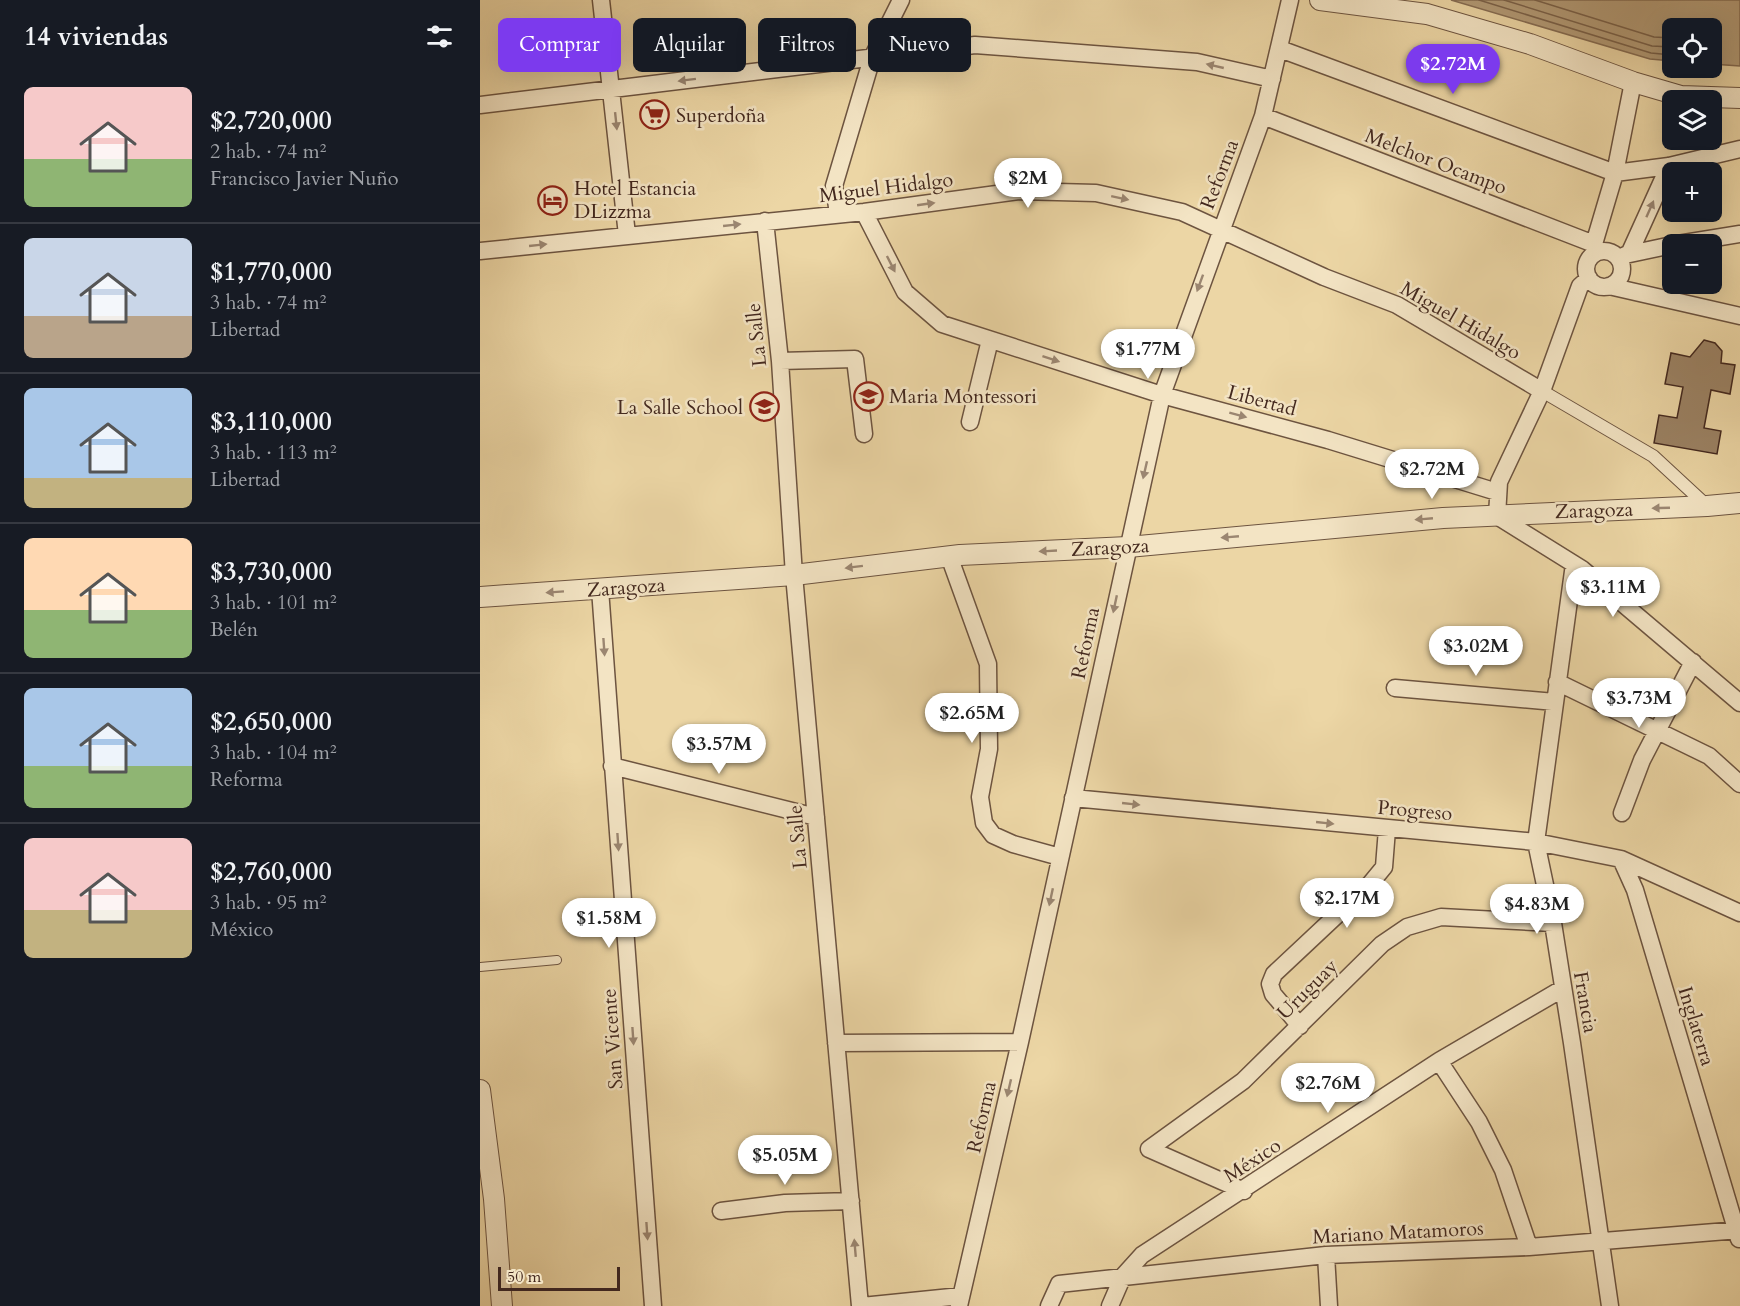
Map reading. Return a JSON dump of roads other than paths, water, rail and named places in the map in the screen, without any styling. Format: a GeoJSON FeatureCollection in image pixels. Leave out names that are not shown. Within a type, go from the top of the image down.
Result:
{"type":"FeatureCollection","features":[{"type":"Feature","properties":{"kind":"street"},"geometry":{"type":"LineString","coordinates":[[601,0],[613,89],[627,235]]}},
{"type":"Feature","properties":{"kind":"street"},"geometry":{"type":"LineString","coordinates":[[893,18],[902,0]]}},
{"type":"Feature","properties":{"kind":"street","name":"Reforma"},"geometry":{"type":"LineString","coordinates":[[960,1301],[1020,1042],[1162,395],[1263,116],[1290,0]]}},
{"type":"Feature","properties":{"kind":"street"},"geometry":{"type":"LineString","coordinates":[[1320,0],[1427,14],[1530,44],[1632,82],[1681,96],[1740,98]]}},
{"type":"Feature","properties":{"kind":"street"},"geometry":{"type":"LineString","coordinates":[[971,46],[1197,62],[1272,79]]}},
{"type":"Feature","properties":{"kind":"street"},"geometry":{"type":"LineString","coordinates":[[1280,49],[1614,173],[1662,167]]}},
{"type":"Feature","properties":{"kind":"street"},"geometry":{"type":"LineString","coordinates":[[480,105],[868,58]]}},
{"type":"Feature","properties":{"kind":"street"},"geometry":{"type":"LineString","coordinates":[[838,214],[834,186],[868,71]]}},
{"type":"Feature","properties":{"kind":"street"},"geometry":{"type":"LineString","coordinates":[[1632,82],[1614,173],[1595,248],[1586,267],[1589,278],[1598,286],[1609,286],[1740,316]]}},
{"type":"Feature","properties":{"kind":"street","name":"Melchor Ocampo"},"geometry":{"type":"LineString","coordinates":[[1263,116],[1595,248]]}},
{"type":"Feature","properties":{"kind":"street"},"geometry":{"type":"LineString","coordinates":[[1686,162],[1740,149]]}},
{"type":"Feature","properties":{"kind":"street"},"geometry":{"type":"LineString","coordinates":[[1609,286],[1621,274],[1624,255],[1662,180]]}},
{"type":"Feature","properties":{"kind":"street","name":"Miguel Hidalgo"},"geometry":{"type":"LineString","coordinates":[[480,251],[864,212],[1019,191],[1096,193],[1182,212],[1324,277],[1397,304],[1542,391]]}},
{"type":"Feature","properties":{"kind":"street","name":"Libertad"},"geometry":{"type":"LineString","coordinates":[[864,212],[905,292],[942,324],[1162,395],[1328,440],[1497,492]]}},
{"type":"Feature","properties":{"kind":"street","name":"La Salle"},"geometry":{"type":"LineString","coordinates":[[765,221],[780,361],[794,574],[861,1306]]}},
{"type":"Feature","properties":{"kind":"street"},"geometry":{"type":"LineString","coordinates":[[1722,237],[1740,234]]}},
{"type":"Feature","properties":{"kind":"street"},"geometry":{"type":"LineString","coordinates":[[1595,248],[1624,255],[1662,247]]}},
{"type":"Feature","properties":{"kind":"street"},"geometry":{"type":"LineString","coordinates":[[1589,278],[1580,286],[1542,391],[1499,482],[1497,516],[1574,564],[1740,703]]}},
{"type":"Feature","properties":{"kind":"street"},"geometry":{"type":"LineString","coordinates":[[970,422],[990,340]]}},
{"type":"Feature","properties":{"kind":"street"},"geometry":{"type":"LineString","coordinates":[[780,361],[855,359],[864,434]]}},
{"type":"Feature","properties":{"kind":"street"},"geometry":{"type":"LineString","coordinates":[[1542,391],[1653,456],[1707,506]]}},
{"type":"Feature","properties":{"kind":"street","name":"Zaragoza"},"geometry":{"type":"LineString","coordinates":[[480,597],[794,574],[949,556],[1128,547],[1443,518],[1740,503]]}},
{"type":"Feature","properties":{"kind":"street"},"geometry":{"type":"LineString","coordinates":[[949,556],[987,664],[990,749],[980,797],[984,823],[993,835],[1013,844],[1060,856]]}},
{"type":"Feature","properties":{"kind":"street","name":"Francia"},"geometry":{"type":"LineString","coordinates":[[1574,564],[1536,842],[1552,923],[1610,1306]]}},
{"type":"Feature","properties":{"kind":"street","name":"San Vicente"},"geometry":{"type":"LineString","coordinates":[[600,589],[652,1306]]}},
{"type":"Feature","properties":{"kind":"street"},"geometry":{"type":"LineString","coordinates":[[1622,813],[1642,760],[1692,662]]}},
{"type":"Feature","properties":{"kind":"street"},"geometry":{"type":"LineString","coordinates":[[1557,682],[1659,729],[1709,756],[1740,784]]}},
{"type":"Feature","properties":{"kind":"street"},"geometry":{"type":"LineString","coordinates":[[1395,688],[1555,702]]}},
{"type":"Feature","properties":{"kind":"street"},"geometry":{"type":"LineString","coordinates":[[612,766],[816,817]]}},
{"type":"Feature","properties":{"kind":"street","name":"Progreso"},"geometry":{"type":"LineString","coordinates":[[1073,798],[1536,842],[1621,859],[1740,913]]}},
{"type":"Feature","properties":{"kind":"street"},"geometry":{"type":"LineString","coordinates":[[1300,1026],[1273,994],[1270,984],[1274,974],[1370,884],[1384,867],[1387,829]]}},
{"type":"Feature","properties":{"kind":"street","name":"Inglaterra"},"geometry":{"type":"LineString","coordinates":[[1621,859],[1635,890],[1739,1234]]}},
{"type":"Feature","properties":{"kind":"street","name":"Uruguay"},"geometry":{"type":"LineString","coordinates":[[1244,1191],[1149,1149],[1243,1081],[1382,944],[1407,927],[1441,917],[1552,923]]}},
{"type":"Feature","properties":{"kind":"street","name":"México"},"geometry":{"type":"LineString","coordinates":[[1110,1306],[1123,1276],[1142,1255],[1244,1191],[1438,1061],[1562,989]]}},
{"type":"Feature","properties":{"kind":"street"},"geometry":{"type":"LineString","coordinates":[[836,1044],[1020,1042]]}},
{"type":"Feature","properties":{"kind":"street"},"geometry":{"type":"LineString","coordinates":[[1438,1061],[1479,1122],[1503,1170],[1529,1247]]}},
{"type":"Feature","properties":{"kind":"street"},"geometry":{"type":"LineString","coordinates":[[480,1090],[494,1199],[502,1306]]}},
{"type":"Feature","properties":{"kind":"street"},"geometry":{"type":"LineString","coordinates":[[721,1211],[785,1203],[851,1201]]}},
{"type":"Feature","properties":{"kind":"street","name":"Mariano Matamoros"},"geometry":{"type":"LineString","coordinates":[[1048,1306],[1059,1284],[1123,1276],[1326,1255],[1529,1247],[1600,1240],[1739,1234]]}},
{"type":"Feature","properties":{"kind":"street"},"geometry":{"type":"LineString","coordinates":[[1326,1255],[1329,1306]]}},
{"type":"Feature","properties":{"kind":"street"},"geometry":{"type":"LineString","coordinates":[[861,1306],[960,1301]]}},
{"type":"Feature","properties":{"kind":"lane"},"geometry":{"type":"LineString","coordinates":[[480,967],[557,960]]}},
{"type":"Feature","properties":{"kind":"water"},"geometry":{"type":"Polygon","coordinates":[[[1451,0],[1740,0],[1740,66],[1722,65],[1722,18],[1662,18],[1662,60],[1650,59],[1451,0]]]}},
{"type":"Feature","properties":{"kind":"place","name":"Superdoña"},"geometry":{"type":"Point","coordinates":[655,115]}},
{"type":"Feature","properties":{"kind":"place","name":"Hotel Estancia DLizzma"},"geometry":{"type":"Point","coordinates":[553,200]}},
{"type":"Feature","properties":{"kind":"place","name":"Maria Montessori"},"geometry":{"type":"Point","coordinates":[868,396]}},
{"type":"Feature","properties":{"kind":"place","name":"La Salle School"},"geometry":{"type":"Point","coordinates":[764,407]}}]}
